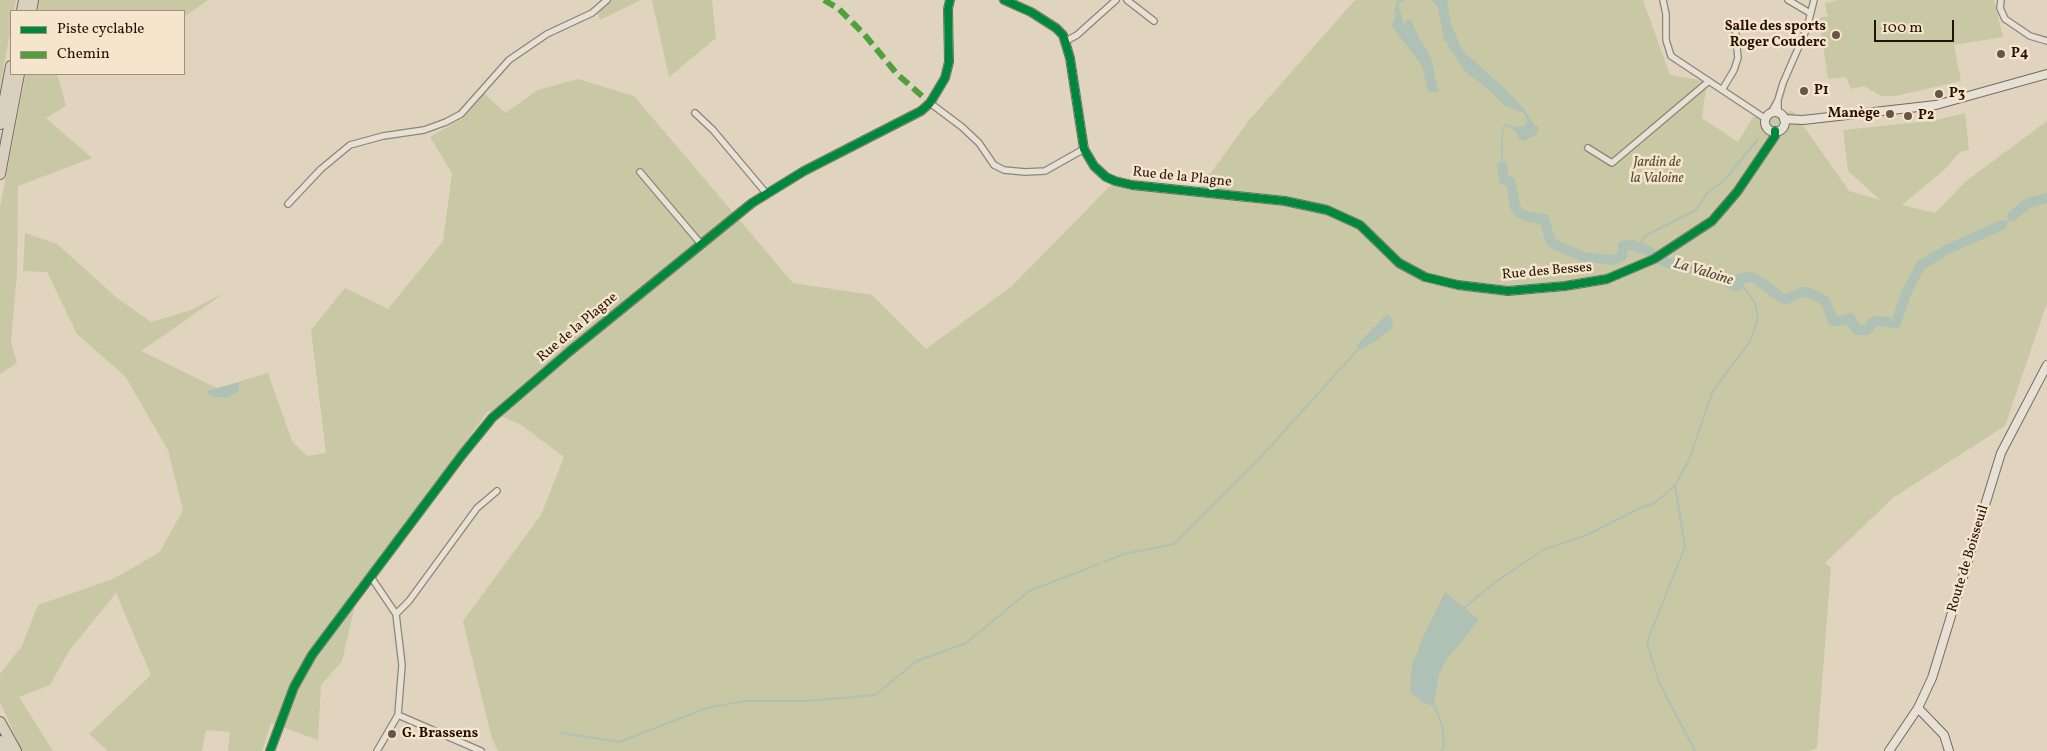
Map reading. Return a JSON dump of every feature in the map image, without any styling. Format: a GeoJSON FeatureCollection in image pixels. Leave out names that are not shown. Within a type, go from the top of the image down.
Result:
{"type":"FeatureCollection","features":[{"type":"Feature","properties":{"kind":"highway"},"geometry":{"type":"LineString","coordinates":[[0,124],[10,71]]}},
{"type":"Feature","properties":{"kind":"highway"},"geometry":{"type":"LineString","coordinates":[[0,174],[19,75]]}},
{"type":"Feature","properties":{"kind":"highway"},"geometry":{"type":"LineString","coordinates":[[0,722],[16,751]]}},
{"type":"Feature","properties":{"kind":"highway"},"geometry":{"type":"LineString","coordinates":[[0,741],[6,751]]}},
{"type":"Feature","properties":{"kind":"street"},"geometry":{"type":"LineString","coordinates":[[288,204],[322,169],[350,145],[383,136],[424,130],[462,114],[509,60],[547,34],[592,13],[606,0]]}},
{"type":"Feature","properties":{"kind":"street","name":"Rue de la Plagne"},"geometry":{"type":"LineString","coordinates":[[270,751],[294,687],[312,654],[492,418],[570,351],[766,193],[921,111],[930,103],[945,78],[949,62],[948,9],[950,0]]}},
{"type":"Feature","properties":{"kind":"street"},"geometry":{"type":"LineString","coordinates":[[1004,0],[1031,12],[1056,28],[1066,41],[1076,35],[1116,0]]}},
{"type":"Feature","properties":{"kind":"street"},"geometry":{"type":"LineString","coordinates":[[1127,0],[1154,21]]}},
{"type":"Feature","properties":{"kind":"street"},"geometry":{"type":"LineString","coordinates":[[1663,0],[1666,14],[1666,40],[1671,56],[1722,90],[1771,115],[1784,119],[1803,120],[1936,105],[2047,74]]}},
{"type":"Feature","properties":{"kind":"street"},"geometry":{"type":"LineString","coordinates":[[1788,0],[1810,13]]}},
{"type":"Feature","properties":{"kind":"street"},"geometry":{"type":"LineString","coordinates":[[1803,120],[1775,129],[1765,124],[1778,100],[1783,83],[1807,28],[1814,0]]}},
{"type":"Feature","properties":{"kind":"street"},"geometry":{"type":"LineString","coordinates":[[2001,0],[2000,8],[2005,19],[2030,36],[2047,41]]}},
{"type":"Feature","properties":{"kind":"street"},"geometry":{"type":"LineString","coordinates":[[1722,90],[1734,70],[1738,58],[1735,27]]}},
{"type":"Feature","properties":{"kind":"street","name":"Rue de la Plagne"},"geometry":{"type":"LineString","coordinates":[[1066,41],[1084,149],[1090,161],[1106,177],[1122,184],[1285,201],[1327,210]]}},
{"type":"Feature","properties":{"kind":"street"},"geometry":{"type":"LineString","coordinates":[[1588,148],[1612,163],[1709,81]]}},
{"type":"Feature","properties":{"kind":"street"},"geometry":{"type":"LineString","coordinates":[[930,103],[962,127],[980,144],[994,165],[1004,170],[1015,172],[1045,171],[1084,149]]}},
{"type":"Feature","properties":{"kind":"street"},"geometry":{"type":"LineString","coordinates":[[694,113],[713,130],[766,193]]}},
{"type":"Feature","properties":{"kind":"street"},"geometry":{"type":"LineString","coordinates":[[1775,129],[1784,119]]}},
{"type":"Feature","properties":{"kind":"street","name":"Rue des Besses"},"geometry":{"type":"LineString","coordinates":[[1327,210],[1360,226],[1399,263],[1425,277],[1458,285],[1508,291],[1565,286],[1607,279],[1654,260],[1712,221],[1737,192],[1768,146],[1775,129]]}},
{"type":"Feature","properties":{"kind":"street"},"geometry":{"type":"LineString","coordinates":[[640,172],[701,244]]}},
{"type":"Feature","properties":{"kind":"street","name":"Route de Boisseuil"},"geometry":{"type":"LineString","coordinates":[[1889,751],[1918,708],[1932,678],[2001,453],[2047,364]]}},
{"type":"Feature","properties":{"kind":"street"},"geometry":{"type":"LineString","coordinates":[[396,614],[409,601],[477,508],[497,491]]}},
{"type":"Feature","properties":{"kind":"street"},"geometry":{"type":"LineString","coordinates":[[371,577],[396,614],[402,665],[398,715],[377,751]]}},
{"type":"Feature","properties":{"kind":"street"},"geometry":{"type":"LineString","coordinates":[[1918,708],[1944,735],[1949,751]]}},
{"type":"Feature","properties":{"kind":"street"},"geometry":{"type":"LineString","coordinates":[[398,715],[481,751]]}},
{"type":"Feature","properties":{"kind":"green space"},"geometry":{"type":"Polygon","coordinates":[[[0,0],[16,0],[14,10],[10,10],[10,32],[0,87],[0,0]]]}},
{"type":"Feature","properties":{"kind":"green space"},"geometry":{"type":"Polygon","coordinates":[[[39,0],[208,0],[185,16],[185,10],[37,10],[39,0]]]}},
{"type":"Feature","properties":{"kind":"green space"},"geometry":{"type":"Polygon","coordinates":[[[612,0],[641,0],[600,20],[598,13],[612,0]]]}},
{"type":"Feature","properties":{"kind":"green space"},"geometry":{"type":"Polygon","coordinates":[[[652,0],[712,0],[716,38],[669,77],[652,0]]]}},
{"type":"Feature","properties":{"kind":"green space","name":"Jardin de la Valoine"},"geometry":{"type":"Polygon","coordinates":[[[1355,0],[1643,0],[1670,75],[1700,80],[1706,87],[1702,118],[1738,142],[1753,117],[1793,111],[1849,191],[1880,200],[1848,171],[1843,130],[1931,121],[1965,113],[1969,150],[1960,152],[1945,169],[1902,205],[1935,213],[1965,182],[2047,121],[2047,303],[2005,426],[1894,497],[1825,563],[1831,567],[1817,748],[1809,751],[498,751],[492,739],[463,621],[541,515],[564,457],[520,424],[488,411],[359,588],[342,661],[321,685],[318,740],[271,723],[262,751],[228,751],[230,732],[206,730],[202,751],[108,751],[89,734],[151,675],[116,593],[69,651],[50,685],[19,697],[53,751],[22,751],[0,702],[0,674],[22,646],[38,605],[113,579],[160,552],[183,510],[168,450],[125,376],[77,334],[47,272],[23,271],[25,233],[57,244],[117,298],[151,322],[191,310],[226,292],[141,351],[217,388],[268,373],[292,441],[307,456],[326,453],[311,330],[345,288],[388,309],[443,241],[452,173],[430,137],[463,118],[484,93],[505,113],[538,90],[578,79],[634,96],[793,283],[872,295],[926,349],[1012,286],[1110,186],[1197,192],[1250,119],[1355,0]]]}},
{"type":"Feature","properties":{"kind":"green space"},"geometry":{"type":"Polygon","coordinates":[[[1838,0],[1994,0],[2003,37],[1954,45],[1961,81],[1895,96],[1881,96],[1864,86],[1851,89],[1846,77],[1828,79],[1819,18],[1830,16],[1827,15],[1825,3],[1838,0]]]}},
{"type":"Feature","properties":{"kind":"green space"},"geometry":{"type":"Polygon","coordinates":[[[26,75],[57,75],[66,106],[46,118],[92,158],[18,186],[17,273],[11,342],[17,363],[0,374],[0,207],[26,75]]]}},
{"type":"Feature","properties":{"kind":"shaded area"},"geometry":{"type":"Polygon","coordinates":[[[1398,0],[1405,0],[1398,4],[1404,25],[1408,19],[1412,21],[1418,36],[1430,55],[1439,93],[1428,91],[1422,66],[1391,25],[1395,20],[1394,10],[1398,0]]]}},
{"type":"Feature","properties":{"kind":"shaded area"},"geometry":{"type":"Polygon","coordinates":[[[1431,0],[1447,0],[1451,24],[1462,50],[1507,91],[1523,108],[1535,126],[1538,126],[1538,133],[1525,141],[1519,139],[1516,132],[1508,126],[1505,126],[1503,131],[1503,171],[1505,177],[1513,179],[1513,195],[1511,182],[1503,178],[1501,156],[1502,131],[1503,126],[1506,124],[1518,127],[1524,126],[1527,121],[1524,113],[1505,106],[1489,90],[1465,71],[1444,39],[1438,7],[1431,0]]]}},
{"type":"Feature","properties":{"kind":"shaded area"},"geometry":{"type":"Polygon","coordinates":[[[1513,195],[1519,209],[1530,216],[1539,215],[1546,218],[1553,240],[1581,254],[1617,257],[1621,252],[1622,243],[1628,241],[1631,241],[1630,244],[1651,250],[1627,245],[1623,246],[1622,256],[1612,260],[1584,257],[1551,242],[1544,219],[1529,217],[1521,214],[1515,207],[1513,195]]]}},
{"type":"Feature","properties":{"kind":"shaded area"},"geometry":{"type":"Polygon","coordinates":[[[2047,196],[2047,198],[2021,207],[2009,222],[1948,249],[1921,265],[1907,291],[1896,323],[1878,321],[1872,323],[1867,330],[1862,331],[1855,328],[1850,318],[1833,321],[1825,301],[1815,294],[1802,292],[1792,297],[1782,298],[1756,279],[1740,278],[1737,286],[1734,286],[1719,277],[1693,268],[1663,261],[1665,258],[1677,264],[1692,265],[1714,274],[1721,274],[1733,283],[1737,283],[1740,276],[1755,276],[1772,287],[1778,294],[1784,296],[1793,295],[1803,290],[1813,291],[1826,300],[1834,317],[1839,319],[1847,315],[1853,316],[1856,328],[1861,329],[1874,320],[1894,320],[1921,259],[1933,257],[1982,230],[2005,222],[2014,214],[2019,206],[2030,200],[2047,196]]]}},
{"type":"Feature","properties":{"kind":"shaded area"},"geometry":{"type":"Polygon","coordinates":[[[1389,315],[1393,320],[1392,328],[1361,350],[1357,345],[1385,316],[1389,315]]]}},
{"type":"Feature","properties":{"kind":"shaded area"},"geometry":{"type":"Polygon","coordinates":[[[239,383],[239,391],[227,398],[209,395],[208,391],[239,383]]]}},
{"type":"Feature","properties":{"kind":"shaded area"},"geometry":{"type":"Polygon","coordinates":[[[1445,592],[1479,620],[1446,660],[1439,674],[1434,703],[1441,719],[1439,719],[1433,706],[1423,703],[1410,692],[1412,665],[1445,592]]]}},
{"type":"Feature","properties":{"kind":"waterway"},"geometry":{"type":"LineString","coordinates":[[1639,246],[1645,236],[1696,210],[1708,192],[1724,181],[1758,139]]}},
{"type":"Feature","properties":{"kind":"waterway","name":"La Valoine"},"geometry":{"type":"LineString","coordinates":[[1502,166],[1504,180],[1511,182],[1515,207],[1521,214],[1544,219],[1551,242],[1556,245],[1584,257],[1612,260],[1622,256],[1623,246],[1632,245],[1647,250],[1663,261],[1693,268],[1719,277],[1734,286],[1737,286],[1740,278],[1749,277],[1756,279],[1782,298],[1787,299],[1802,292],[1809,292],[1825,301],[1833,321],[1850,318],[1858,330],[1867,330],[1872,323],[1878,321],[1896,323],[1907,291],[1921,265],[1948,249],[2002,225]]}},
{"type":"Feature","properties":{"kind":"waterway","name":"La Valoine"},"geometry":{"type":"LineString","coordinates":[[2012,216],[2028,203],[2047,198]]}},
{"type":"Feature","properties":{"kind":"waterway"},"geometry":{"type":"LineString","coordinates":[[1695,751],[1659,682],[1647,642],[1685,547],[1675,485],[1688,462],[1713,391],[1750,341],[1758,320],[1755,303],[1740,282]]}},
{"type":"Feature","properties":{"kind":"waterway"},"geometry":{"type":"LineString","coordinates":[[1104,562],[1124,554],[1174,544],[1260,458],[1361,346]]}},
{"type":"Feature","properties":{"kind":"waterway"},"geometry":{"type":"LineString","coordinates":[[1463,609],[1494,583],[1543,550],[1587,535],[1640,508],[1655,503],[1675,485]]}},
{"type":"Feature","properties":{"kind":"waterway"},"geometry":{"type":"LineString","coordinates":[[562,733],[619,742],[707,708],[744,701],[806,701],[875,695],[917,661],[966,643],[1029,591],[1099,564]]}},
{"type":"Feature","properties":{"kind":"waterway"},"geometry":{"type":"LineString","coordinates":[[1439,718],[1442,725],[1444,744],[1442,751]]}},
{"type":"Feature","properties":{"kind":"marked path"},"geometry":{"type":"LineString","coordinates":[[824,0],[839,9],[864,34],[897,74],[930,103]]}},
{"type":"Feature","properties":{"kind":"cycle path"},"geometry":{"type":"LineString","coordinates":[[270,751],[294,687],[312,655],[462,455],[492,418],[570,351],[752,203],[804,171],[921,111],[930,103],[945,78],[949,62],[948,9],[950,0]]}},
{"type":"Feature","properties":{"kind":"cycle path"},"geometry":{"type":"LineString","coordinates":[[1004,0],[1031,12],[1056,28],[1063,35],[1070,58],[1084,149],[1094,166],[1106,177],[1132,185],[1285,201],[1327,210],[1360,225],[1399,263],[1425,277],[1458,285],[1508,291],[1565,286],[1607,279],[1654,259],[1712,221],[1737,192],[1775,136],[1775,131]]}},
{"type":"Feature","properties":{"kind":"place","name":"Salle des sports Roger Couderc"},"geometry":{"type":"Point","coordinates":[1836,35]}},
{"type":"Feature","properties":{"kind":"place","name":"P4"},"geometry":{"type":"Point","coordinates":[2001,54]}},
{"type":"Feature","properties":{"kind":"place","name":"P1"},"geometry":{"type":"Point","coordinates":[1804,91]}},
{"type":"Feature","properties":{"kind":"place","name":"P3"},"geometry":{"type":"Point","coordinates":[1939,94]}},
{"type":"Feature","properties":{"kind":"place","name":"Manège"},"geometry":{"type":"Point","coordinates":[1890,114]}},
{"type":"Feature","properties":{"kind":"place","name":"P2"},"geometry":{"type":"Point","coordinates":[1908,116]}},
{"type":"Feature","properties":{"kind":"place","name":"G. Brassens"},"geometry":{"type":"Point","coordinates":[392,734]}}]}
